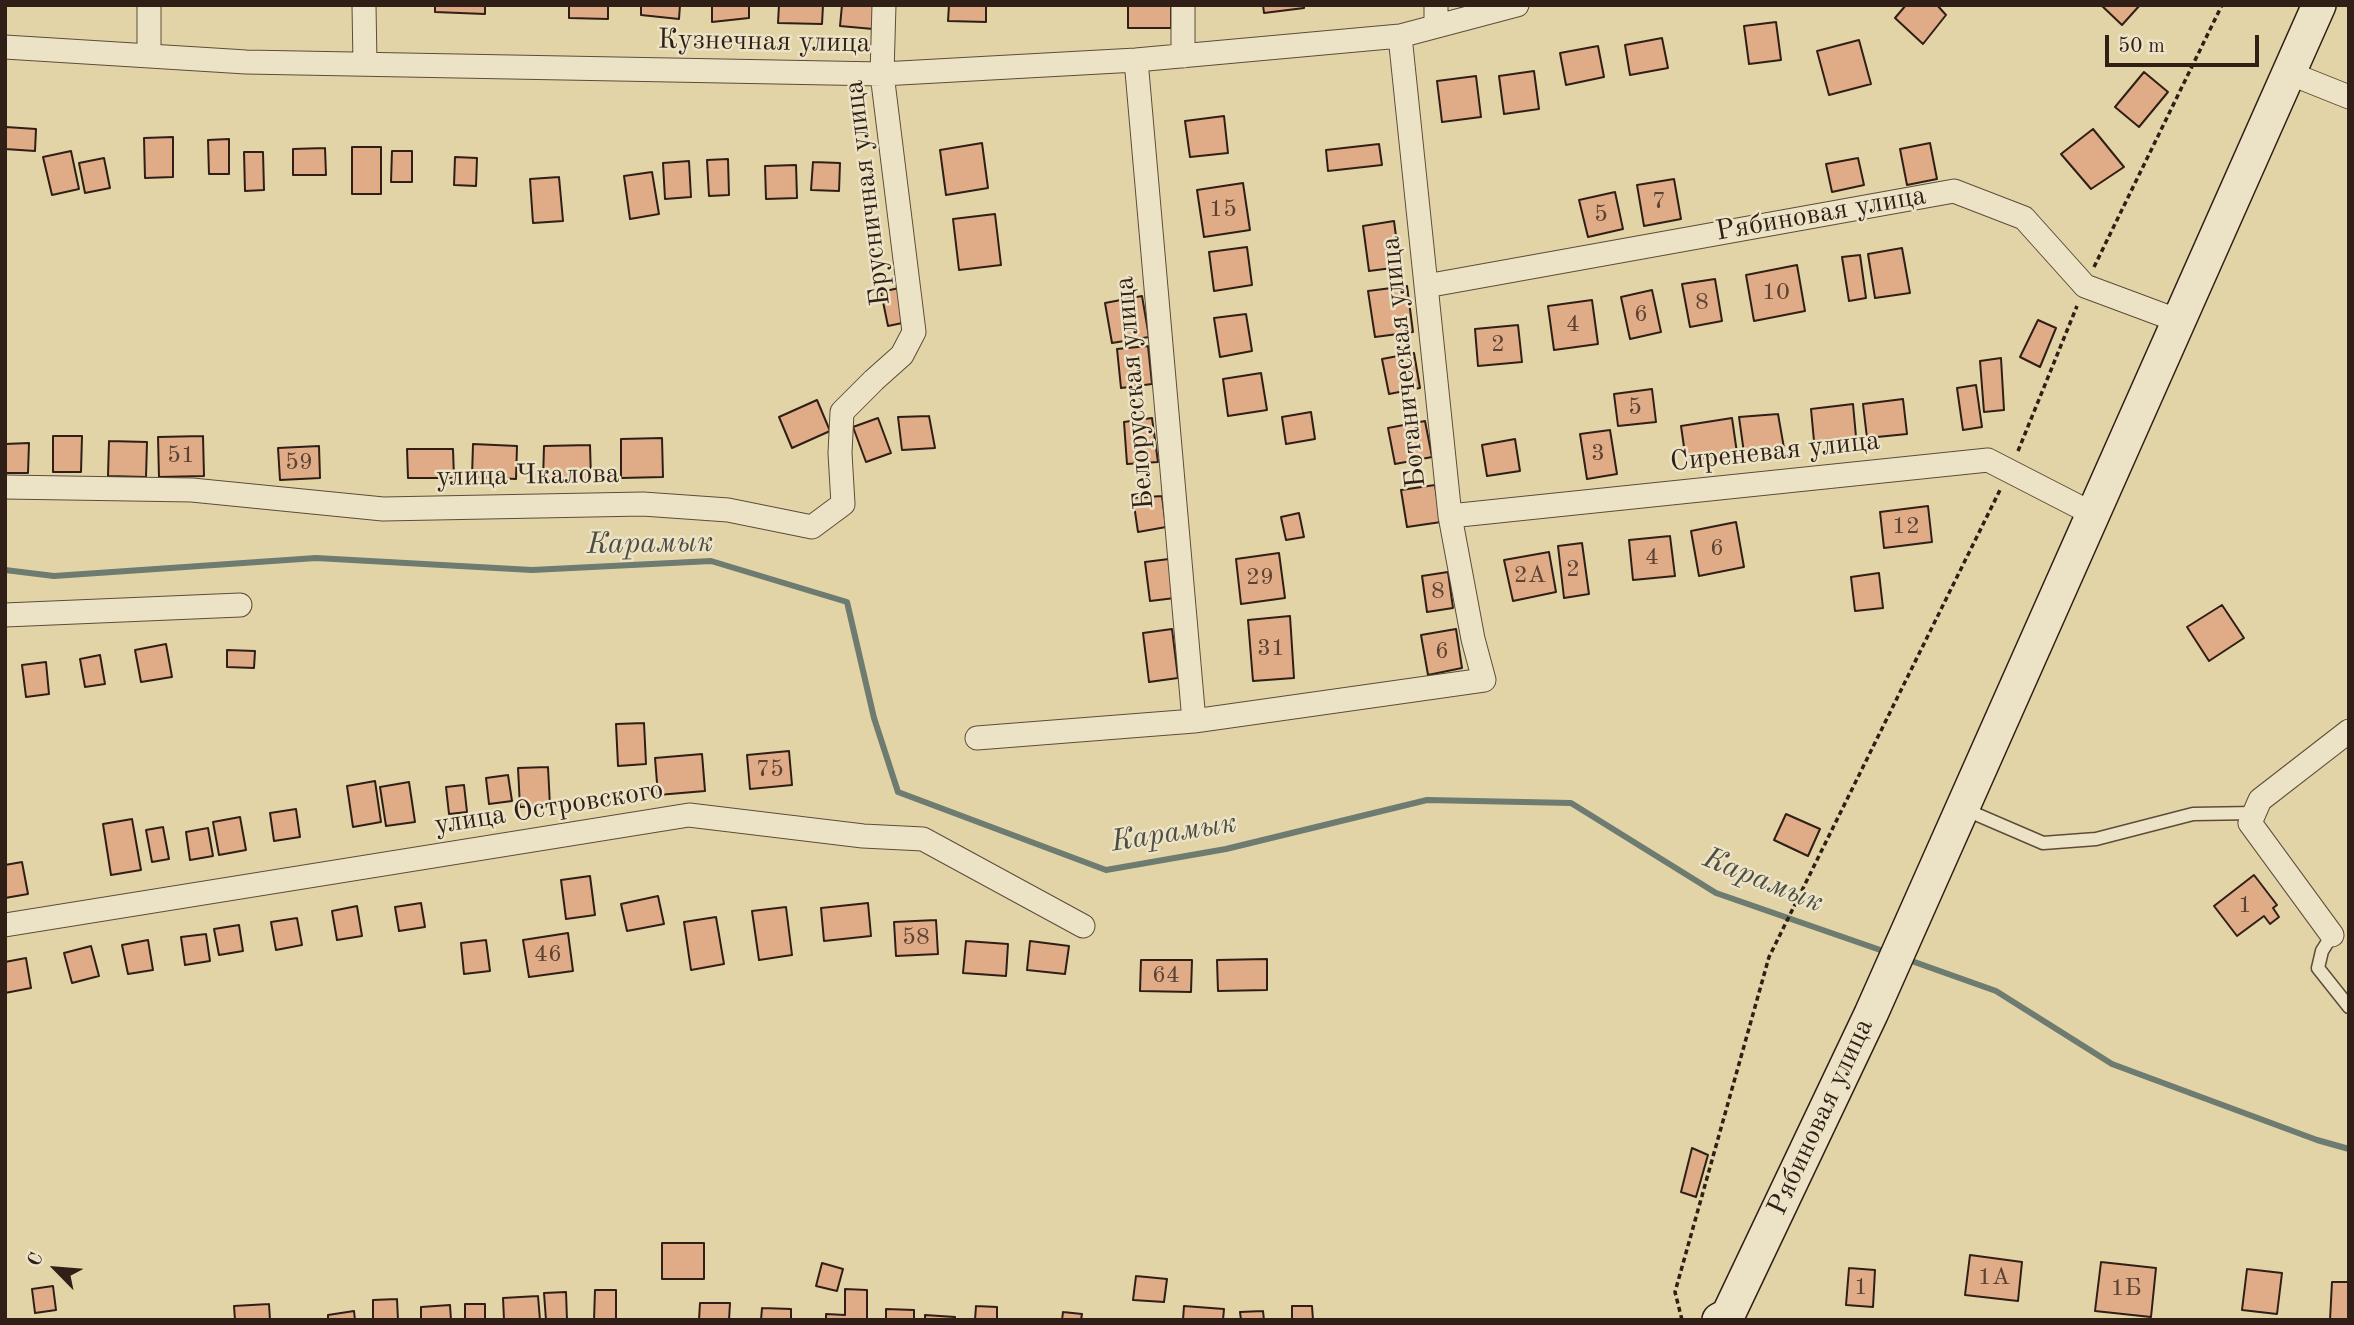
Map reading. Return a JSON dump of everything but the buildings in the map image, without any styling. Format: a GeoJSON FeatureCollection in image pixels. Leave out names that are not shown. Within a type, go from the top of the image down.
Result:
{"type":"FeatureCollection","features":[{"type":"Feature","properties":{"kind":"main road"},"geometry":{"type":"LineString","coordinates":[[1972,812],[2297,76],[2319,5]]}},
{"type":"Feature","properties":{"kind":"main road"},"geometry":{"type":"LineString","coordinates":[[1972,812],[2093,514],[2179,321],[2297,76],[2339,5]]}},
{"type":"Feature","properties":{"kind":"main road","name":"Рябиновая улица"},"geometry":{"type":"LineString","coordinates":[[1719,1320],[1728,1315],[1880,1018],[1972,812]]}},
{"type":"Feature","properties":{"kind":"main road"},"geometry":{"type":"LineString","coordinates":[[1751,1320],[1880,1018]]}},
{"type":"Feature","properties":{"kind":"street"},"geometry":{"type":"LineString","coordinates":[[149,5],[149,56]]}},
{"type":"Feature","properties":{"kind":"street"},"geometry":{"type":"LineString","coordinates":[[364,5],[365,64]]}},
{"type":"Feature","properties":{"kind":"street","name":"Брусничная улица"},"geometry":{"type":"LineString","coordinates":[[884,5],[882,74],[914,332]]}},
{"type":"Feature","properties":{"kind":"street"},"geometry":{"type":"LineString","coordinates":[[1183,5],[1183,56]]}},
{"type":"Feature","properties":{"kind":"street","name":"Кузнечная улица"},"geometry":{"type":"LineString","coordinates":[[5,47],[246,62],[882,74],[1136,60],[1400,36],[1436,16],[1517,5]]}},
{"type":"Feature","properties":{"kind":"street","name":"Ботаническая улица"},"geometry":{"type":"LineString","coordinates":[[1194,721],[1483,680],[1450,516],[1400,36]]}},
{"type":"Feature","properties":{"kind":"street","name":"Белорусская улица"},"geometry":{"type":"LineString","coordinates":[[1136,60],[1194,721]]}},
{"type":"Feature","properties":{"kind":"street"},"geometry":{"type":"LineString","coordinates":[[2297,76],[2349,97]]}},
{"type":"Feature","properties":{"kind":"street","name":"Рябиновая улица"},"geometry":{"type":"LineString","coordinates":[[1426,286],[1954,191],[2024,218],[2085,286],[2179,321]]}},
{"type":"Feature","properties":{"kind":"street","name":"улица Чкалова"},"geometry":{"type":"LineString","coordinates":[[5,487],[191,490],[383,509],[643,504],[729,510],[812,527],[843,504],[840,453],[842,412],[902,355],[914,332]]}},
{"type":"Feature","properties":{"kind":"street","name":"Сиреневая улица"},"geometry":{"type":"LineString","coordinates":[[1450,516],[1988,460],[2093,514]]}},
{"type":"Feature","properties":{"kind":"street"},"geometry":{"type":"LineString","coordinates":[[5,615],[240,606]]}},
{"type":"Feature","properties":{"kind":"street"},"geometry":{"type":"LineString","coordinates":[[977,738],[1194,721]]}},
{"type":"Feature","properties":{"kind":"street"},"geometry":{"type":"LineString","coordinates":[[2332,935],[2253,818],[2260,800],[2349,731]]}},
{"type":"Feature","properties":{"kind":"street","name":"улица Островского"},"geometry":{"type":"LineString","coordinates":[[5,925],[690,815],[863,836],[923,839],[1083,926]]}},
{"type":"Feature","properties":{"kind":"lane"},"geometry":{"type":"LineString","coordinates":[[1972,812],[2043,843],[2096,839],[2193,814],[2253,818]]}},
{"type":"Feature","properties":{"kind":"lane"},"geometry":{"type":"LineString","coordinates":[[2332,935],[2322,951],[2318,968],[2349,1007]]}},
{"type":"Feature","properties":{"kind":"path"},"geometry":{"type":"LineString","coordinates":[[1682,1320],[1675,1292],[1769,957],[2010,471],[2085,286],[2222,5]]}},
{"type":"Feature","properties":{"kind":"waterway","name":"Карамык"},"geometry":{"type":"LineString","coordinates":[[5,570],[54,576],[316,558],[532,570],[711,561],[847,602],[874,718],[898,792],[1106,870],[1226,849],[1427,800],[1571,803],[1716,893],[1889,953]]}},
{"type":"Feature","properties":{"kind":"waterway","name":"Карамык"},"geometry":{"type":"LineString","coordinates":[[1906,959],[1996,991],[2112,1064],[2317,1140],[2349,1149]]}}]}
